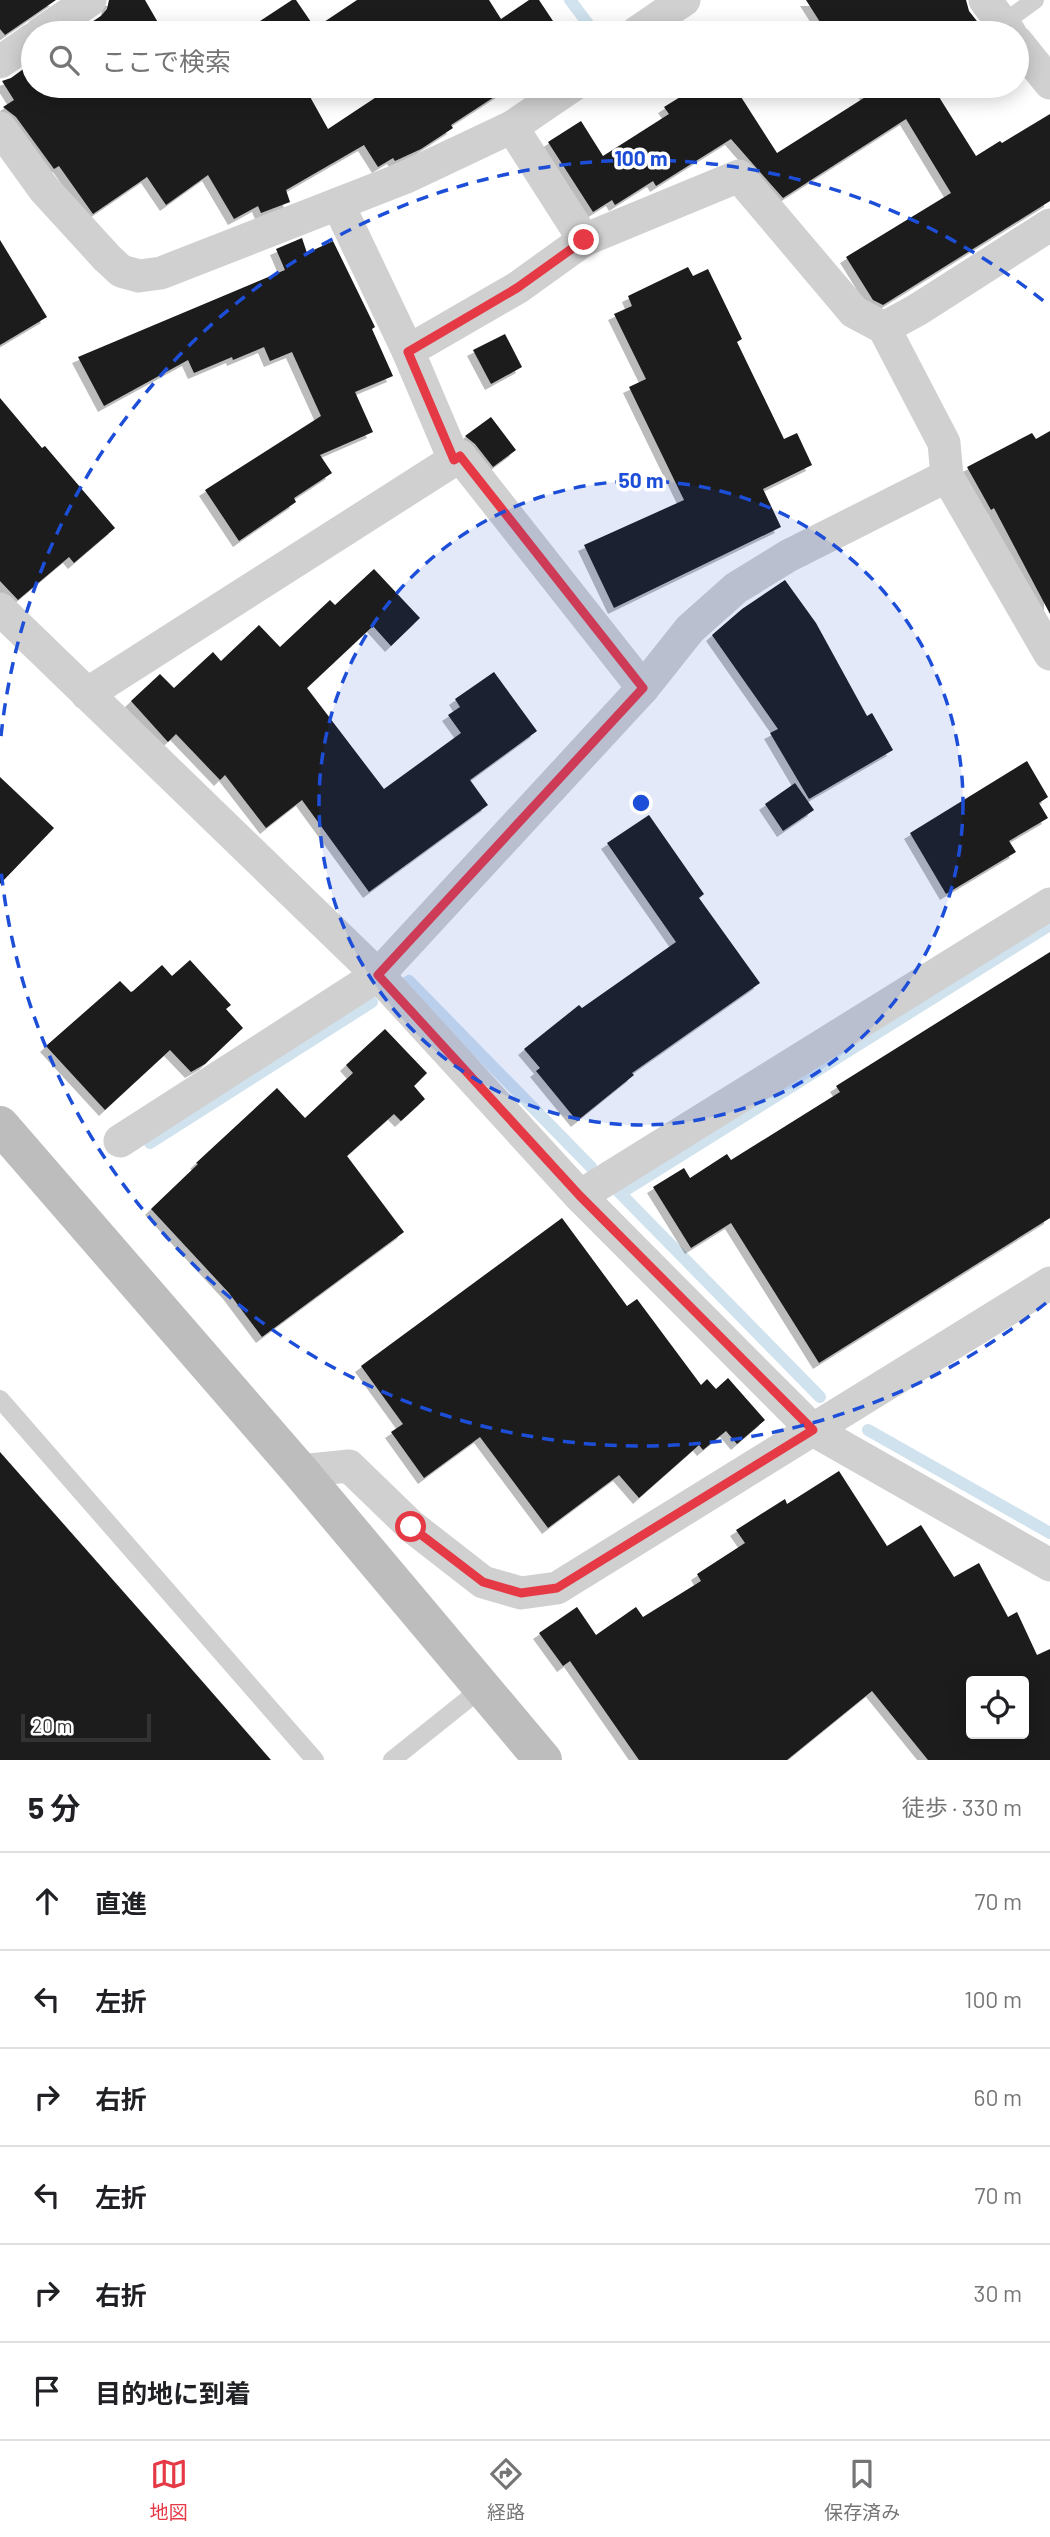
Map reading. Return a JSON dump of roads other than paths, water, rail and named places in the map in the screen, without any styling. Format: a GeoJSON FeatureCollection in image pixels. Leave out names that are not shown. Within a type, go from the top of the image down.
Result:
{"type":"FeatureCollection","features":[{"type":"Feature","properties":{"kind":"street"},"geometry":{"type":"LineString","coordinates":[[59,21],[90,0]]}},
{"type":"Feature","properties":{"kind":"street"},"geometry":{"type":"LineString","coordinates":[[653,21],[684,0]]}},
{"type":"Feature","properties":{"kind":"street"},"geometry":{"type":"LineString","coordinates":[[0,62],[21,47]]}},
{"type":"Feature","properties":{"kind":"street"},"geometry":{"type":"LineString","coordinates":[[1029,57],[1050,83]]}},
{"type":"Feature","properties":{"kind":"street"},"geometry":{"type":"LineString","coordinates":[[0,128],[44,189],[107,258],[121,271],[139,276],[161,273],[404,178],[512,127],[554,98]]}},
{"type":"Feature","properties":{"kind":"street"},"geometry":{"type":"LineString","coordinates":[[512,127],[584,240]]}},
{"type":"Feature","properties":{"kind":"street"},"geometry":{"type":"LineString","coordinates":[[408,352],[517,288],[584,240],[739,176],[853,312],[884,328],[944,443],[947,476],[1050,654]]}},
{"type":"Feature","properties":{"kind":"street"},"geometry":{"type":"LineString","coordinates":[[338,204],[408,352],[454,460]]}},
{"type":"Feature","properties":{"kind":"street"},"geometry":{"type":"LineString","coordinates":[[884,328],[917,310],[1050,225]]}},
{"type":"Feature","properties":{"kind":"street"},"geometry":{"type":"LineString","coordinates":[[87,694],[460,456],[643,688]]}},
{"type":"Feature","properties":{"kind":"street"},"geometry":{"type":"LineString","coordinates":[[120,1141],[378,975],[643,688],[690,629],[736,588],[788,556],[947,476]]}},
{"type":"Feature","properties":{"kind":"street"},"geometry":{"type":"LineString","coordinates":[[0,609],[378,975],[580,1196],[813,1430],[1050,1566]]}},
{"type":"Feature","properties":{"kind":"street"},"geometry":{"type":"LineString","coordinates":[[580,1196],[1050,904]]}},
{"type":"Feature","properties":{"kind":"street"},"geometry":{"type":"LineString","coordinates":[[0,1125],[300,1471],[469,1699],[542,1760]]}},
{"type":"Feature","properties":{"kind":"street"},"geometry":{"type":"LineString","coordinates":[[300,1471],[349,1466],[411,1527],[483,1582],[521,1593],[557,1588],[1050,1283]]}},
{"type":"Feature","properties":{"kind":"lane"},"geometry":{"type":"LineString","coordinates":[[1009,21],[1035,0]]}},
{"type":"Feature","properties":{"kind":"lane"},"geometry":{"type":"LineString","coordinates":[[0,1399],[314,1760]]}},
{"type":"Feature","properties":{"kind":"lane"},"geometry":{"type":"LineString","coordinates":[[393,1760],[469,1699]]}},
{"type":"Feature","properties":{"kind":"waterway"},"geometry":{"type":"LineString","coordinates":[[570,0],[586,21]]}},
{"type":"Feature","properties":{"kind":"waterway"},"geometry":{"type":"LineString","coordinates":[[621,1193],[1050,925]]}},
{"type":"Feature","properties":{"kind":"waterway"},"geometry":{"type":"LineString","coordinates":[[406,983],[409,981],[591,1167]]}},
{"type":"Feature","properties":{"kind":"waterway"},"geometry":{"type":"LineString","coordinates":[[150,1143],[372,1002]]}},
{"type":"Feature","properties":{"kind":"waterway"},"geometry":{"type":"LineString","coordinates":[[617,1190],[820,1397]]}},
{"type":"Feature","properties":{"kind":"waterway"},"geometry":{"type":"LineString","coordinates":[[868,1430],[1050,1533]]}}]}
